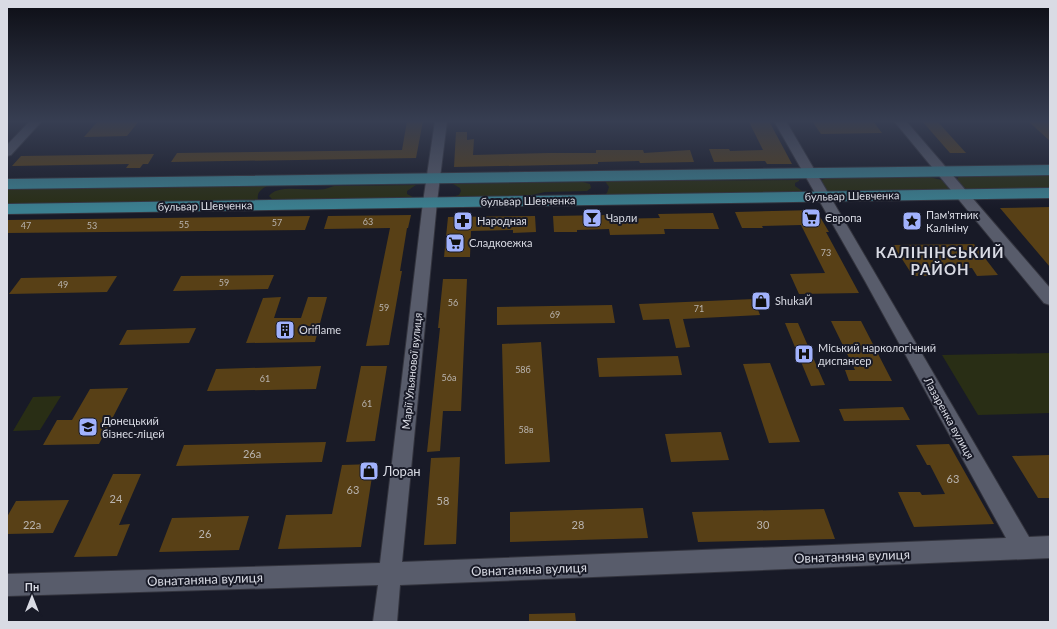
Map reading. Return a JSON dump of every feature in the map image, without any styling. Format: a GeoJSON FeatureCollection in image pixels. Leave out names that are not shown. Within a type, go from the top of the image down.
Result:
{"type":"FeatureCollection","features":[{"type":"Feature","properties":{"kind":"main road","name":"бульвар Шевченка"},"geometry":{"type":"LineString","coordinates":[[7,184],[1050,170]]}},
{"type":"Feature","properties":{"kind":"main road"},"geometry":{"type":"LineString","coordinates":[[541,200],[552,197],[589,197],[593,195],[598,190],[598,187],[594,182],[584,176]]}},
{"type":"Feature","properties":{"kind":"main road"},"geometry":{"type":"LineString","coordinates":[[283,205],[266,200],[264,194],[272,188],[319,187],[344,180]]}},
{"type":"Feature","properties":{"kind":"main road","name":"бульвар Шевченка"},"geometry":{"type":"LineString","coordinates":[[7,209],[1050,193]]}},
{"type":"Feature","properties":{"kind":"street","name":"Марії Ульянової вулиця"},"geometry":{"type":"LineString","coordinates":[[385,622],[437,150]]}},
{"type":"Feature","properties":{"kind":"street","name":"Лазаренка вулиця"},"geometry":{"type":"LineString","coordinates":[[797,150],[825,196],[1023,548]]}},
{"type":"Feature","properties":{"kind":"street"},"geometry":{"type":"LineString","coordinates":[[925,150],[1050,299]]}},
{"type":"Feature","properties":{"kind":"street","name":"Овнатаняна вулиця"},"geometry":{"type":"LineString","coordinates":[[7,585],[390,574],[1050,547]]}},
{"type":"Feature","properties":{"kind":"green space"},"geometry":{"type":"Polygon","coordinates":[[[1050,174],[1050,190],[969,190],[956,181],[960,175],[1050,174]]]}},
{"type":"Feature","properties":{"kind":"green space"},"geometry":{"type":"Polygon","coordinates":[[[929,177],[946,181],[951,189],[948,191],[834,193],[824,189],[821,182],[822,180],[828,178],[929,177]]]}},
{"type":"Feature","properties":{"kind":"green space"},"geometry":{"type":"Polygon","coordinates":[[[799,180],[795,183],[795,186],[805,193],[604,195],[607,193],[609,187],[605,181],[799,180]]]}},
{"type":"Feature","properties":{"kind":"green space"},"geometry":{"type":"Polygon","coordinates":[[[583,182],[590,184],[591,188],[587,191],[545,192],[522,197],[451,198],[459,195],[461,191],[460,188],[453,184],[583,182]]]}},
{"type":"Feature","properties":{"kind":"green space"},"geometry":{"type":"Polygon","coordinates":[[[272,184],[259,192],[258,200],[7,204],[7,188],[272,184]]]}},
{"type":"Feature","properties":{"kind":"green space"},"geometry":{"type":"Polygon","coordinates":[[[416,185],[407,191],[407,194],[413,197],[413,199],[274,201],[269,196],[273,192],[287,189],[319,190],[334,186],[416,185]]]}},
{"type":"Feature","properties":{"kind":"green space"},"geometry":{"type":"Polygon","coordinates":[[[1050,353],[1050,413],[978,415],[942,355],[1050,353]]]}},
{"type":"Feature","properties":{"kind":"green space"},"geometry":{"type":"Polygon","coordinates":[[[61,396],[40,430],[13,431],[33,397],[61,396]]]}},
{"type":"Feature","properties":{"kind":"building"},"geometry":{"type":"Polygon","coordinates":[[[417,150],[416,158],[171,162],[177,153],[417,150]]]}},
{"type":"Feature","properties":{"kind":"building"},"geometry":{"type":"Polygon","coordinates":[[[455,150],[473,150],[473,155],[596,153],[596,150],[643,150],[644,153],[690,150],[694,162],[640,163],[639,161],[598,162],[598,164],[454,167],[455,150]]]}},
{"type":"Feature","properties":{"kind":"building"},"geometry":{"type":"Polygon","coordinates":[[[710,150],[785,150],[792,164],[767,164],[765,161],[714,162],[710,150]]]}},
{"type":"Feature","properties":{"kind":"building"},"geometry":{"type":"Polygon","coordinates":[[[948,150],[964,150],[966,153],[950,153],[948,150]]]}},
{"type":"Feature","properties":{"kind":"building"},"geometry":{"type":"Polygon","coordinates":[[[154,154],[148,164],[143,164],[140,168],[126,168],[129,164],[12,166],[21,156],[154,154]]]}},
{"type":"Feature","properties":{"kind":"building"},"geometry":{"type":"Polygon","coordinates":[[[1050,207],[1050,267],[1000,208],[1050,207]]]}},
{"type":"Feature","properties":{"kind":"building"},"geometry":{"type":"Polygon","coordinates":[[[816,210],[829,232],[826,232],[859,293],[799,294],[790,274],[825,273],[801,225],[742,228],[735,212],[816,210]]]}},
{"type":"Feature","properties":{"kind":"building"},"geometry":{"type":"Polygon","coordinates":[[[713,213],[719,229],[664,229],[665,234],[610,235],[609,229],[577,230],[577,232],[554,232],[553,216],[607,215],[607,219],[660,218],[658,214],[713,213]]]}},
{"type":"Feature","properties":{"kind":"building"},"geometry":{"type":"Polygon","coordinates":[[[411,215],[407,228],[400,271],[402,271],[389,345],[366,346],[390,228],[324,229],[328,216],[411,215]]]}},
{"type":"Feature","properties":{"kind":"building"},"geometry":{"type":"Polygon","coordinates":[[[310,216],[305,230],[7,233],[7,220],[310,216]]]}},
{"type":"Feature","properties":{"kind":"building"},"geometry":{"type":"Polygon","coordinates":[[[535,216],[536,232],[513,233],[513,230],[471,231],[470,257],[444,257],[448,217],[535,216]]]}},
{"type":"Feature","properties":{"kind":"building"},"geometry":{"type":"Polygon","coordinates":[[[974,244],[998,275],[977,276],[972,268],[928,268],[933,276],[913,276],[893,245],[974,244]]]}},
{"type":"Feature","properties":{"kind":"building"},"geometry":{"type":"Polygon","coordinates":[[[274,275],[268,289],[173,291],[181,276],[274,275]]]}},
{"type":"Feature","properties":{"kind":"building"},"geometry":{"type":"Polygon","coordinates":[[[117,276],[107,292],[9,294],[21,278],[117,276]]]}},
{"type":"Feature","properties":{"kind":"building"},"geometry":{"type":"Polygon","coordinates":[[[443,279],[467,279],[461,411],[443,411],[440,451],[427,452],[440,328],[438,328],[443,279]]]}},
{"type":"Feature","properties":{"kind":"building","name":"Oriflame"},"geometry":{"type":"Polygon","coordinates":[[[281,297],[274,318],[301,318],[308,297],[327,297],[315,342],[246,343],[263,298],[281,297]]]}},
{"type":"Feature","properties":{"kind":"building"},"geometry":{"type":"Polygon","coordinates":[[[754,299],[760,315],[683,319],[690,347],[676,348],[669,319],[643,320],[639,304],[754,299]]]}},
{"type":"Feature","properties":{"kind":"building"},"geometry":{"type":"Polygon","coordinates":[[[612,305],[615,323],[497,325],[497,307],[612,305]]]}},
{"type":"Feature","properties":{"kind":"building"},"geometry":{"type":"Polygon","coordinates":[[[831,321],[861,321],[892,381],[849,381],[845,370],[855,370],[831,321]]]}},
{"type":"Feature","properties":{"kind":"building","name":"Міський наркологічний диспансер"},"geometry":{"type":"Polygon","coordinates":[[[785,323],[798,323],[825,385],[811,386],[785,323]]]}},
{"type":"Feature","properties":{"kind":"building"},"geometry":{"type":"Polygon","coordinates":[[[196,328],[189,343],[119,345],[127,330],[196,328]]]}},
{"type":"Feature","properties":{"kind":"building"},"geometry":{"type":"Polygon","coordinates":[[[541,342],[550,462],[505,464],[502,344],[541,342]]]}},
{"type":"Feature","properties":{"kind":"building"},"geometry":{"type":"Polygon","coordinates":[[[678,356],[682,375],[599,377],[597,358],[678,356]]]}},
{"type":"Feature","properties":{"kind":"building"},"geometry":{"type":"Polygon","coordinates":[[[770,363],[800,442],[769,443],[743,364],[770,363]]]}},
{"type":"Feature","properties":{"kind":"building"},"geometry":{"type":"Polygon","coordinates":[[[321,366],[316,389],[207,391],[216,369],[321,366]]]}},
{"type":"Feature","properties":{"kind":"building"},"geometry":{"type":"Polygon","coordinates":[[[361,366],[387,366],[375,441],[346,442],[361,366]]]}},
{"type":"Feature","properties":{"kind":"building"},"geometry":{"type":"Polygon","coordinates":[[[128,388],[99,444],[43,445],[57,420],[72,420],[90,389],[128,388]]]}},
{"type":"Feature","properties":{"kind":"building"},"geometry":{"type":"Polygon","coordinates":[[[903,407],[910,420],[844,421],[839,409],[903,407]]]}},
{"type":"Feature","properties":{"kind":"building"},"geometry":{"type":"Polygon","coordinates":[[[721,432],[729,460],[671,462],[665,434],[721,432]]]}},
{"type":"Feature","properties":{"kind":"building"},"geometry":{"type":"Polygon","coordinates":[[[326,442],[322,462],[176,466],[184,445],[326,442]]]}},
{"type":"Feature","properties":{"kind":"building"},"geometry":{"type":"Polygon","coordinates":[[[949,444],[994,524],[914,527],[898,492],[920,492],[922,495],[945,494],[930,465],[927,465],[916,445],[949,444]]]}},
{"type":"Feature","properties":{"kind":"building"},"geometry":{"type":"Polygon","coordinates":[[[1050,455],[1050,498],[1038,498],[1012,456],[1050,455]]]}},
{"type":"Feature","properties":{"kind":"building"},"geometry":{"type":"Polygon","coordinates":[[[460,457],[456,544],[424,545],[431,458],[460,457]]]}},
{"type":"Feature","properties":{"kind":"building"},"geometry":{"type":"Polygon","coordinates":[[[374,464],[361,547],[278,549],[286,515],[332,514],[342,465],[374,464]]]}},
{"type":"Feature","properties":{"kind":"building"},"geometry":{"type":"Polygon","coordinates":[[[113,474],[141,474],[119,525],[130,524],[117,556],[74,557],[113,474]]]}},
{"type":"Feature","properties":{"kind":"building"},"geometry":{"type":"Polygon","coordinates":[[[69,500],[53,533],[7,534],[7,517],[16,501],[69,500]]]}},
{"type":"Feature","properties":{"kind":"building"},"geometry":{"type":"Polygon","coordinates":[[[643,508],[648,538],[510,542],[510,512],[643,508]]]}},
{"type":"Feature","properties":{"kind":"building"},"geometry":{"type":"Polygon","coordinates":[[[824,509],[835,539],[698,542],[692,512],[824,509]]]}},
{"type":"Feature","properties":{"kind":"building"},"geometry":{"type":"Polygon","coordinates":[[[249,516],[239,550],[159,552],[172,518],[249,516]]]}},
{"type":"Feature","properties":{"kind":"building"},"geometry":{"type":"Polygon","coordinates":[[[575,613],[576,622],[529,622],[529,614],[575,613]]]}},
{"type":"Feature","properties":{"kind":"place","name":"Чарли"},"geometry":{"type":"Point","coordinates":[592,218]}},
{"type":"Feature","properties":{"kind":"place","name":"Європа"},"geometry":{"type":"Point","coordinates":[811,218]}},
{"type":"Feature","properties":{"kind":"place","name":"Народная"},"geometry":{"type":"Point","coordinates":[463,221]}},
{"type":"Feature","properties":{"kind":"place","name":"Пам'ятник Калініну"},"geometry":{"type":"Point","coordinates":[912,221]}},
{"type":"Feature","properties":{"kind":"place","name":"Сладкоежка"},"geometry":{"type":"Point","coordinates":[455,243]}},
{"type":"Feature","properties":{"kind":"place","name":"ShukaЙ"},"geometry":{"type":"Point","coordinates":[761,301]}},
{"type":"Feature","properties":{"kind":"place","name":"Oriflame"},"geometry":{"type":"Point","coordinates":[285,330]}},
{"type":"Feature","properties":{"kind":"place","name":"Міський наркологічний диспансер"},"geometry":{"type":"Point","coordinates":[804,354]}},
{"type":"Feature","properties":{"kind":"place","name":"Донецький бізнес-ліцей"},"geometry":{"type":"Point","coordinates":[88,427]}},
{"type":"Feature","properties":{"kind":"place","name":"Лоран"},"geometry":{"type":"Point","coordinates":[369,471]}},
{"type":"Feature","properties":{"kind":"district","name":"КАЛІНІНСЬКИЙ РАЙОН"},"geometry":{"type":"Point","coordinates":[940,262]}}]}
